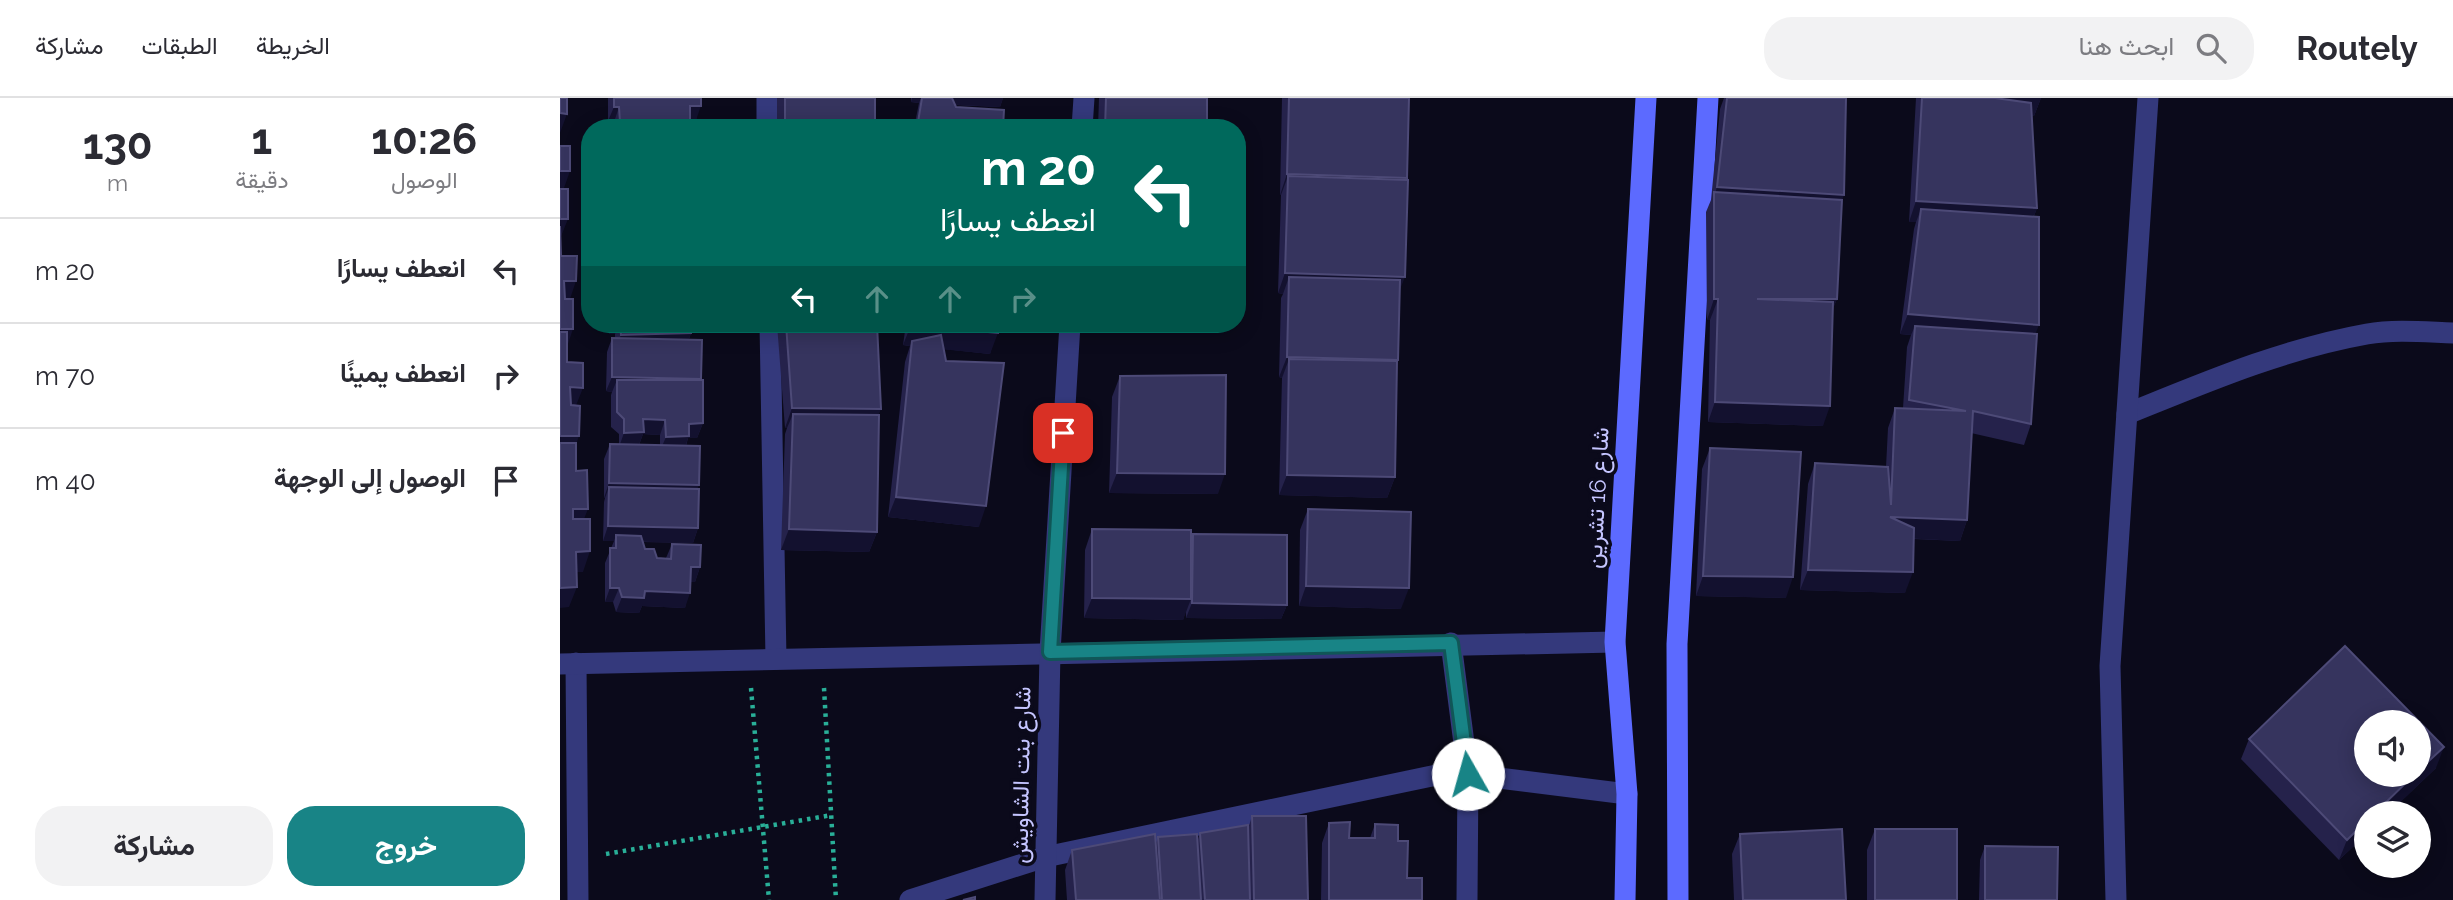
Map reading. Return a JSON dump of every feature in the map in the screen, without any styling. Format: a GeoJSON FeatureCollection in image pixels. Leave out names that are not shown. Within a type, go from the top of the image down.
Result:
{"type":"FeatureCollection","features":[{"type":"Feature","properties":{"kind":"street"},"geometry":{"type":"LineString","coordinates":[[767,98],[767,119]]}},
{"type":"Feature","properties":{"kind":"street"},"geometry":{"type":"LineString","coordinates":[[1083,119],[1084,98]]}},
{"type":"Feature","properties":{"kind":"street","name":"شارع 16 تشرين"},"geometry":{"type":"LineString","coordinates":[[1625,900],[1627,794],[1615,642],[1646,98]]}},
{"type":"Feature","properties":{"kind":"street"},"geometry":{"type":"LineString","coordinates":[[1678,900],[1677,644],[1708,98]]}},
{"type":"Feature","properties":{"kind":"street"},"geometry":{"type":"LineString","coordinates":[[2116,900],[2110,666],[2148,98]]}},
{"type":"Feature","properties":{"kind":"street"},"geometry":{"type":"LineString","coordinates":[[770,333],[776,659]]}},
{"type":"Feature","properties":{"kind":"street","name":"شارع بنت الشاويش"},"geometry":{"type":"LineString","coordinates":[[1045,900],[1050,652],[1069,333]]}},
{"type":"Feature","properties":{"kind":"street"},"geometry":{"type":"LineString","coordinates":[[2127,414],[2238,368],[2303,349],[2369,334],[2453,333]]}},
{"type":"Feature","properties":{"kind":"street"},"geometry":{"type":"LineString","coordinates":[[578,900],[568,664],[1451,643],[1615,642]]}},
{"type":"Feature","properties":{"kind":"street"},"geometry":{"type":"LineString","coordinates":[[1451,643],[1468,774],[1467,900]]}},
{"type":"Feature","properties":{"kind":"street"},"geometry":{"type":"LineString","coordinates":[[910,900],[1045,857],[1451,772],[1627,794]]}},
{"type":"Feature","properties":{"kind":"path"},"geometry":{"type":"LineString","coordinates":[[823,657],[836,900]]}},
{"type":"Feature","properties":{"kind":"path"},"geometry":{"type":"LineString","coordinates":[[748,659],[769,900]]}},
{"type":"Feature","properties":{"kind":"path"},"geometry":{"type":"LineString","coordinates":[[578,858],[763,829],[832,815]]}},
{"type":"Feature","properties":{"kind":"building"},"geometry":{"type":"Polygon","coordinates":[[[560,98],[567,98],[567,114],[560,113],[560,98]]]}},
{"type":"Feature","properties":{"kind":"building"},"geometry":{"type":"Polygon","coordinates":[[[614,98],[701,98],[701,106],[690,106],[690,119],[620,119],[619,107],[614,107],[614,98]]]}},
{"type":"Feature","properties":{"kind":"building"},"geometry":{"type":"Polygon","coordinates":[[[785,98],[875,98],[875,119],[785,119],[785,98]]]}},
{"type":"Feature","properties":{"kind":"building"},"geometry":{"type":"Polygon","coordinates":[[[922,98],[952,98],[956,107],[1004,110],[1004,119],[918,119],[922,98]]]}},
{"type":"Feature","properties":{"kind":"building"},"geometry":{"type":"Polygon","coordinates":[[[1106,98],[1207,98],[1207,119],[1105,119],[1106,98]]]}},
{"type":"Feature","properties":{"kind":"building"},"geometry":{"type":"Polygon","coordinates":[[[1289,98],[1409,98],[1407,178],[1287,174],[1289,98]]]}},
{"type":"Feature","properties":{"kind":"building"},"geometry":{"type":"Polygon","coordinates":[[[1727,98],[1846,98],[1844,195],[1717,187],[1727,98]]]}},
{"type":"Feature","properties":{"kind":"building"},"geometry":{"type":"Polygon","coordinates":[[[1922,98],[1995,98],[2031,103],[2037,208],[1916,201],[1922,98]]]}},
{"type":"Feature","properties":{"kind":"building"},"geometry":{"type":"Polygon","coordinates":[[[560,146],[570,146],[570,171],[560,171],[560,146]]]}},
{"type":"Feature","properties":{"kind":"building"},"geometry":{"type":"Polygon","coordinates":[[[1288,176],[1408,180],[1405,277],[1285,273],[1288,176]]]}},
{"type":"Feature","properties":{"kind":"building"},"geometry":{"type":"Polygon","coordinates":[[[560,189],[568,189],[568,219],[560,219],[560,189]]]}},
{"type":"Feature","properties":{"kind":"building"},"geometry":{"type":"Polygon","coordinates":[[[1714,192],[1842,200],[1837,299],[1757,299],[1833,302],[1830,406],[1715,402],[1718,299],[1714,299],[1714,192]]]}},
{"type":"Feature","properties":{"kind":"building"},"geometry":{"type":"Polygon","coordinates":[[[1921,209],[2039,217],[2039,325],[1908,314],[1921,209]]]}},
{"type":"Feature","properties":{"kind":"building"},"geometry":{"type":"Polygon","coordinates":[[[560,226],[561,256],[577,256],[576,281],[564,281],[565,299],[573,299],[573,329],[560,329],[560,226]]]}},
{"type":"Feature","properties":{"kind":"building"},"geometry":{"type":"Polygon","coordinates":[[[1289,277],[1400,280],[1398,360],[1287,357],[1289,277]]]}},
{"type":"Feature","properties":{"kind":"building"},"geometry":{"type":"Polygon","coordinates":[[[1915,326],[2037,334],[2031,424],[1973,411],[1967,520],[1890,517],[1914,528],[1913,572],[1808,570],[1815,463],[1888,467],[1891,505],[1895,408],[1966,411],[1909,400],[1915,326]]]}},
{"type":"Feature","properties":{"kind":"building"},"geometry":{"type":"Polygon","coordinates":[[[560,332],[567,332],[567,362],[583,363],[583,388],[570,387],[571,405],[580,406],[579,436],[560,436],[560,332]]]}},
{"type":"Feature","properties":{"kind":"building"},"geometry":{"type":"Polygon","coordinates":[[[621,333],[691,333],[621,335],[621,333]]]}},
{"type":"Feature","properties":{"kind":"building"},"geometry":{"type":"Polygon","coordinates":[[[787,333],[877,333],[881,409],[792,408],[787,333]]]}},
{"type":"Feature","properties":{"kind":"building"},"geometry":{"type":"Polygon","coordinates":[[[941,335],[946,361],[1004,363],[986,506],[896,497],[912,341],[941,335]]]}},
{"type":"Feature","properties":{"kind":"building"},"geometry":{"type":"Polygon","coordinates":[[[612,338],[702,340],[701,379],[612,377],[612,338]]]}},
{"type":"Feature","properties":{"kind":"building"},"geometry":{"type":"Polygon","coordinates":[[[1289,359],[1397,361],[1395,477],[1287,475],[1289,359]]]}},
{"type":"Feature","properties":{"kind":"building"},"geometry":{"type":"Polygon","coordinates":[[[1226,375],[1225,474],[1117,473],[1120,376],[1226,375]]]}},
{"type":"Feature","properties":{"kind":"building"},"geometry":{"type":"Polygon","coordinates":[[[617,380],[703,380],[703,423],[689,424],[689,436],[666,437],[665,420],[643,419],[644,432],[624,433],[624,419],[617,412],[617,380]]]}},
{"type":"Feature","properties":{"kind":"building"},"geometry":{"type":"Polygon","coordinates":[[[793,414],[879,415],[877,532],[789,529],[793,414]]]}},
{"type":"Feature","properties":{"kind":"building"},"geometry":{"type":"Polygon","coordinates":[[[560,443],[576,443],[576,471],[587,470],[588,509],[573,509],[573,519],[590,519],[590,551],[576,552],[577,587],[560,588],[560,443]]]}},
{"type":"Feature","properties":{"kind":"building"},"geometry":{"type":"Polygon","coordinates":[[[610,444],[700,446],[699,485],[609,483],[610,444]]]}},
{"type":"Feature","properties":{"kind":"building"},"geometry":{"type":"Polygon","coordinates":[[[1710,448],[1801,452],[1793,577],[1703,576],[1710,448]]]}},
{"type":"Feature","properties":{"kind":"building"},"geometry":{"type":"Polygon","coordinates":[[[609,487],[699,489],[698,528],[608,526],[609,487]]]}},
{"type":"Feature","properties":{"kind":"building"},"geometry":{"type":"Polygon","coordinates":[[[1308,509],[1411,512],[1409,588],[1306,586],[1308,509]]]}},
{"type":"Feature","properties":{"kind":"building"},"geometry":{"type":"Polygon","coordinates":[[[1092,529],[1191,530],[1191,599],[1092,598],[1092,529]]]}},
{"type":"Feature","properties":{"kind":"building"},"geometry":{"type":"Polygon","coordinates":[[[1193,534],[1287,535],[1287,605],[1192,603],[1193,534]]]}},
{"type":"Feature","properties":{"kind":"building"},"geometry":{"type":"Polygon","coordinates":[[[616,535],[641,536],[645,549],[654,549],[657,558],[671,559],[672,544],[701,545],[700,567],[691,567],[690,593],[645,591],[644,598],[622,597],[619,588],[610,588],[610,548],[616,548],[616,535]]]}},
{"type":"Feature","properties":{"kind":"building"},"geometry":{"type":"Polygon","coordinates":[[[2345,646],[2408,710],[2354,710],[2354,787],[2402,787],[2387,801],[2354,801],[2354,833],[2347,840],[2249,739],[2345,646]]]}},
{"type":"Feature","properties":{"kind":"building"},"geometry":{"type":"Polygon","coordinates":[[[2431,734],[2444,747],[2431,759],[2431,734]]]}},
{"type":"Feature","properties":{"kind":"building"},"geometry":{"type":"Polygon","coordinates":[[[1252,816],[1306,816],[1308,900],[1254,900],[1252,816]]]}},
{"type":"Feature","properties":{"kind":"building"},"geometry":{"type":"Polygon","coordinates":[[[1350,822],[1349,838],[1375,838],[1375,824],[1398,825],[1398,841],[1408,841],[1407,878],[1422,878],[1422,900],[1329,900],[1329,823],[1350,822]]]}},
{"type":"Feature","properties":{"kind":"building"},"geometry":{"type":"Polygon","coordinates":[[[1248,825],[1250,900],[1205,900],[1200,833],[1248,825]]]}},
{"type":"Feature","properties":{"kind":"building"},"geometry":{"type":"Polygon","coordinates":[[[1842,829],[1846,900],[1743,900],[1740,834],[1842,829]]]}},
{"type":"Feature","properties":{"kind":"building"},"geometry":{"type":"Polygon","coordinates":[[[1875,829],[1957,829],[1957,900],[1875,900],[1875,829]]]}},
{"type":"Feature","properties":{"kind":"building"},"geometry":{"type":"Polygon","coordinates":[[[1155,834],[1160,900],[1076,900],[1072,850],[1155,834]]]}},
{"type":"Feature","properties":{"kind":"building"},"geometry":{"type":"Polygon","coordinates":[[[1197,834],[1201,900],[1162,900],[1158,837],[1197,834]]]}},
{"type":"Feature","properties":{"kind":"building"},"geometry":{"type":"Polygon","coordinates":[[[1985,846],[2058,847],[2057,900],[1985,900],[1985,846]]]}},
{"type":"Feature","properties":{"kind":"route"},"geometry":{"type":"LineString","coordinates":[[1063,433],[1050,652],[1451,643],[1468,774]]}}]}
